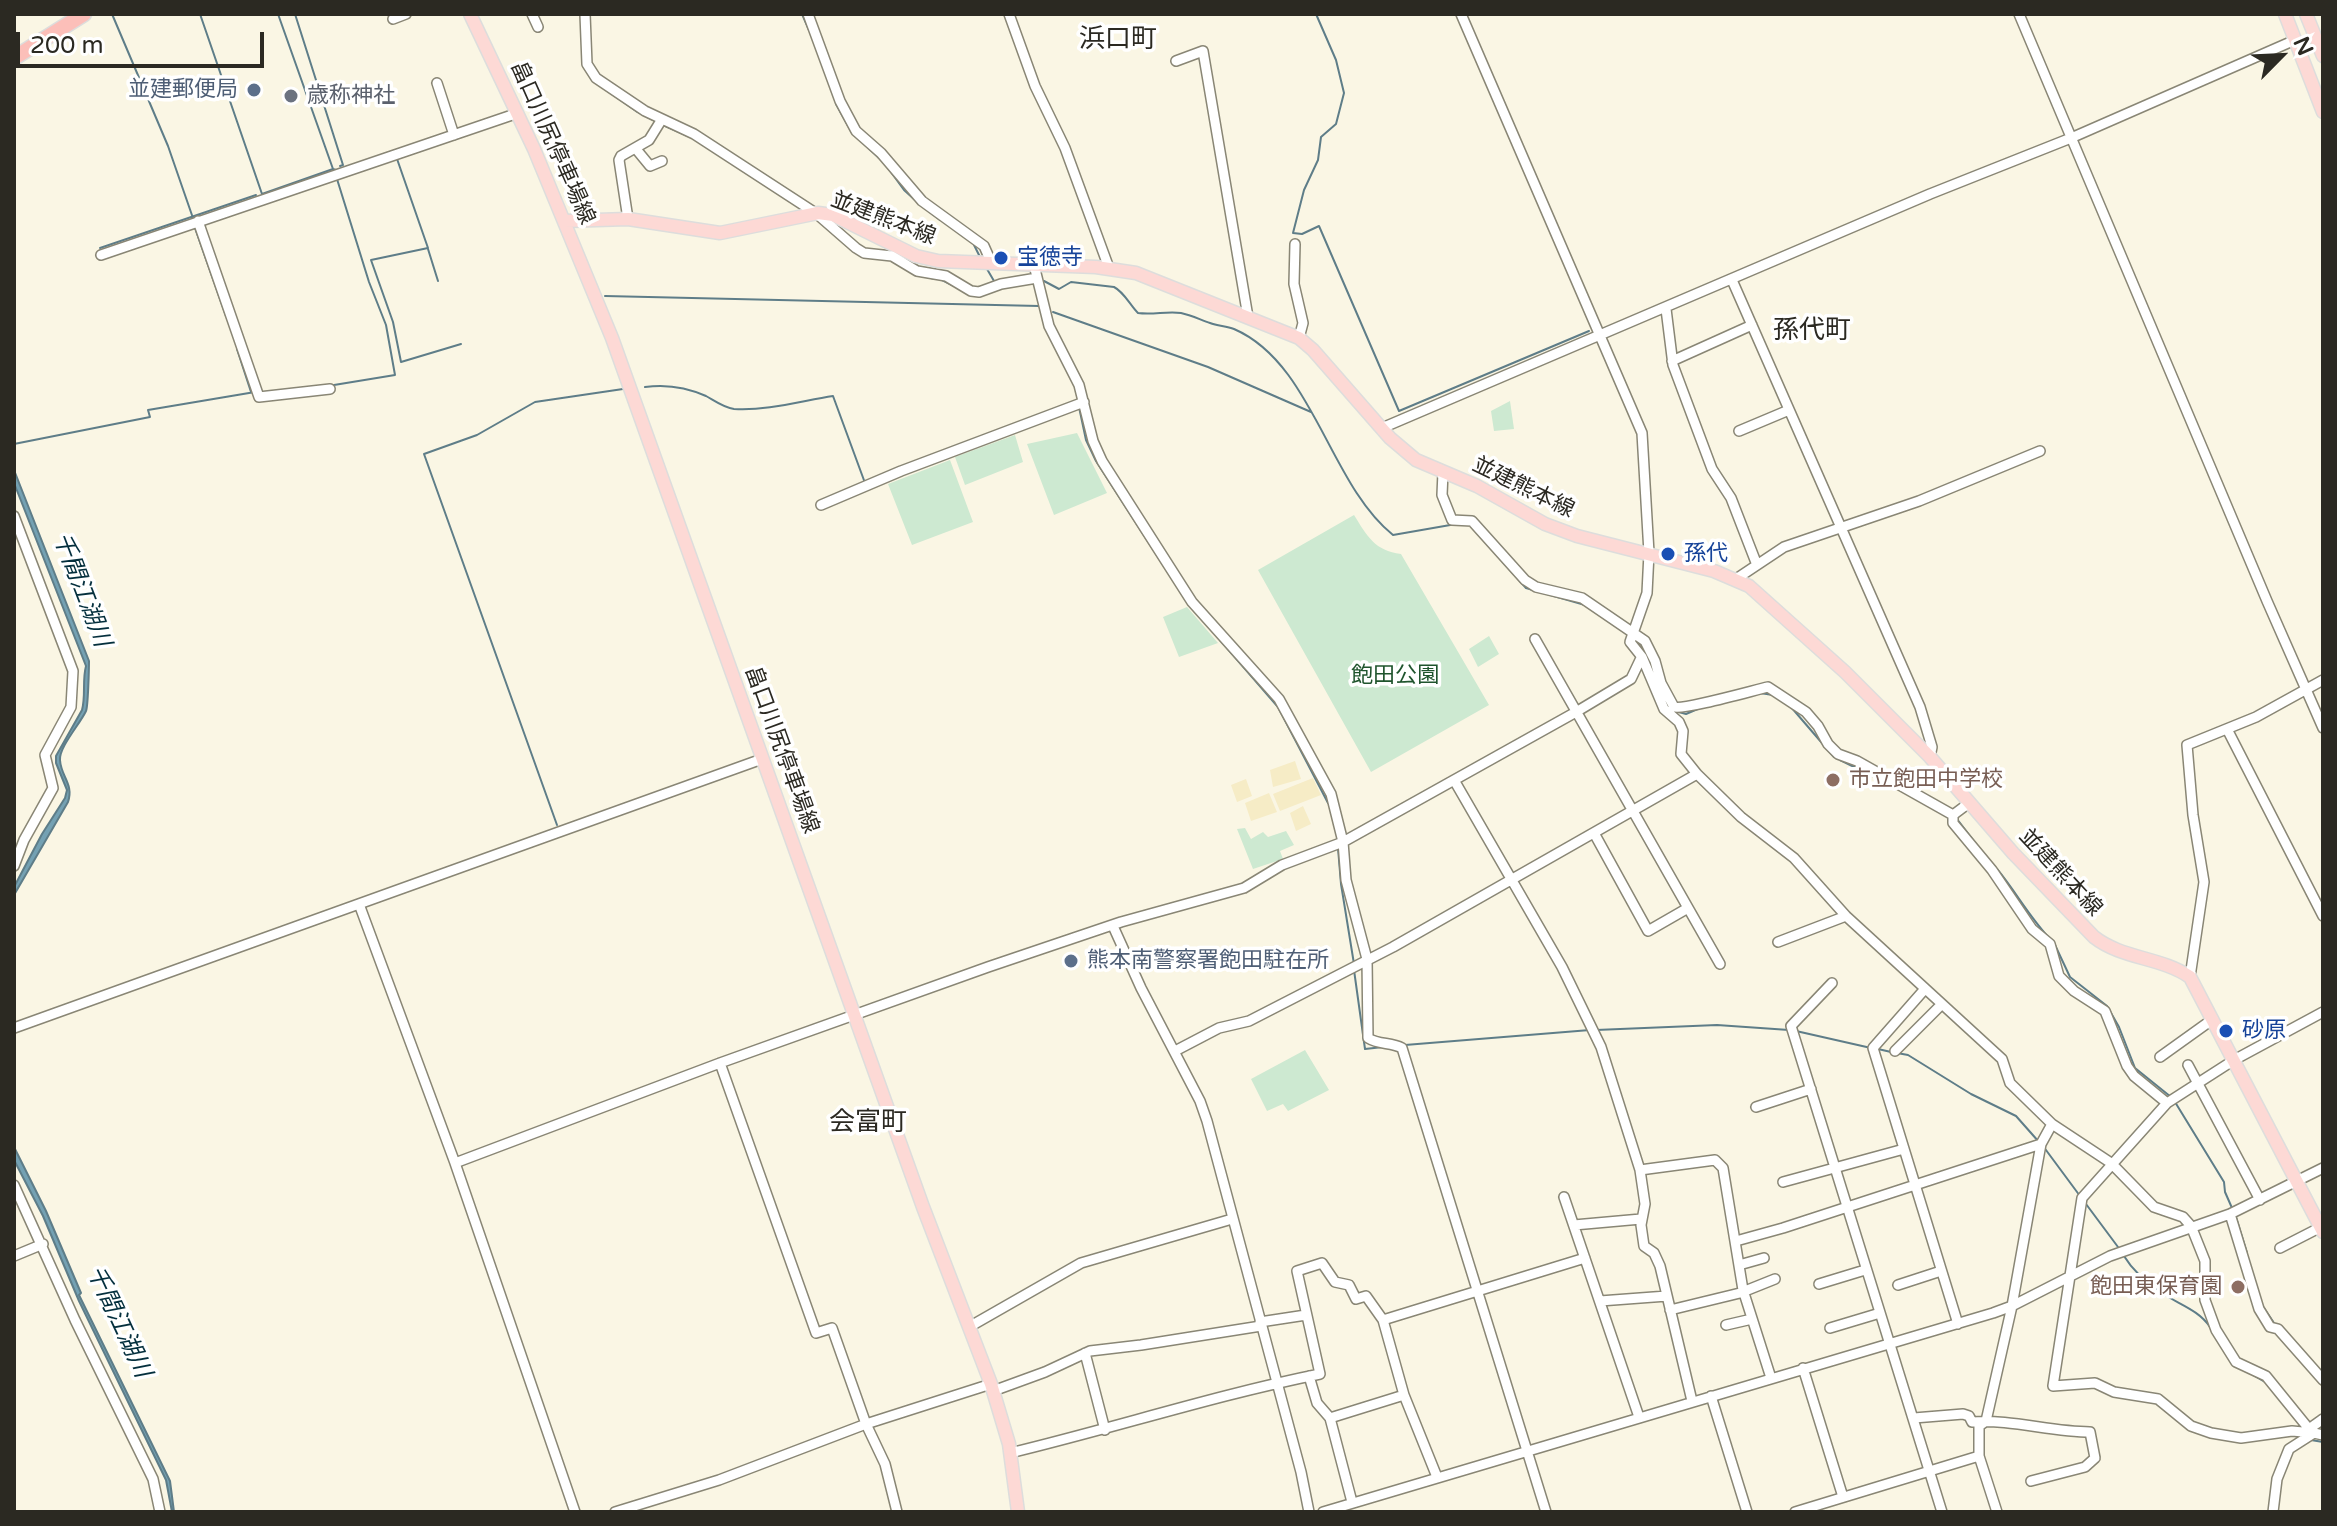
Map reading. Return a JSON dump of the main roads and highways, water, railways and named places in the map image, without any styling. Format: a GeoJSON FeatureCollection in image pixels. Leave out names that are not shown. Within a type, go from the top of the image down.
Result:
{"type":"FeatureCollection","features":[{"type":"Feature","properties":{"kind":"highway"},"geometry":{"type":"LineString","coordinates":[[14,58],[84,14]]}},
{"type":"Feature","properties":{"kind":"main road","name":"畠口川尻停車場線"},"geometry":{"type":"LineString","coordinates":[[470,14],[518,113],[612,338],[855,1017],[992,1388],[1010,1453],[1018,1512]]}},
{"type":"Feature","properties":{"kind":"main road"},"geometry":{"type":"LineString","coordinates":[[2285,14],[2323,112]]}},
{"type":"Feature","properties":{"kind":"main road"},"geometry":{"type":"LineString","coordinates":[[2306,14],[2323,56]]}},
{"type":"Feature","properties":{"kind":"main road"},"geometry":{"type":"LineString","coordinates":[[2295,40],[2314,33]]}},
{"type":"Feature","properties":{"kind":"main road","name":"並建熊本線"},"geometry":{"type":"LineString","coordinates":[[565,221],[628,219],[720,233],[817,214],[833,215],[916,256],[938,261],[1109,268],[1136,273],[1299,338],[1404,452],[1443,472],[1490,493],[1545,524],[1577,536],[1736,579],[1768,600],[1930,757],[2024,865],[2094,937],[2114,950],[2174,967],[2190,977],[2322,1228]]}},
{"type":"Feature","properties":{"kind":"water"},"geometry":{"type":"Polygon","coordinates":[[[14,470],[89,661],[86,711],[66,742],[60,760],[69,790],[68,802],[14,895],[14,887],[65,798],[67,790],[56,756],[82,710],[86,666],[14,483],[14,470]]]}},
{"type":"Feature","properties":{"kind":"water"},"geometry":{"type":"Polygon","coordinates":[[[14,1147],[46,1211],[81,1293],[79,1295],[170,1481],[174,1512],[166,1480],[14,1160],[14,1147]]]}},
{"type":"Feature","properties":{"kind":"waterway"},"geometry":{"type":"LineString","coordinates":[[112,14],[168,146],[194,221]]}},
{"type":"Feature","properties":{"kind":"waterway"},"geometry":{"type":"LineString","coordinates":[[200,14],[262,194],[333,169]]}},
{"type":"Feature","properties":{"kind":"waterway"},"geometry":{"type":"LineString","coordinates":[[278,14],[333,169],[336,170]]}},
{"type":"Feature","properties":{"kind":"waterway"},"geometry":{"type":"LineString","coordinates":[[295,14],[343,165],[340,166]]}},
{"type":"Feature","properties":{"kind":"waterway"},"geometry":{"type":"LineString","coordinates":[[802,14],[809,30]]}},
{"type":"Feature","properties":{"kind":"waterway"},"geometry":{"type":"LineString","coordinates":[[1316,14],[1336,60],[1344,93],[1336,124],[1321,137],[1318,160],[1304,190],[1293,233],[1302,234],[1319,226],[1399,411],[1589,331]]}},
{"type":"Feature","properties":{"kind":"waterway"},"geometry":{"type":"LineString","coordinates":[[582,43],[582,60]]}},
{"type":"Feature","properties":{"kind":"waterway"},"geometry":{"type":"LineString","coordinates":[[596,83],[657,122]]}},
{"type":"Feature","properties":{"kind":"waterway"},"geometry":{"type":"LineString","coordinates":[[836,104],[852,133]]}},
{"type":"Feature","properties":{"kind":"waterway"},"geometry":{"type":"LineString","coordinates":[[663,125],[690,137]]}},
{"type":"Feature","properties":{"kind":"waterway"},"geometry":{"type":"LineString","coordinates":[[863,143],[879,158]]}},
{"type":"Feature","properties":{"kind":"waterway"},"geometry":{"type":"LineString","coordinates":[[396,156],[428,248],[371,260],[393,322],[401,362],[461,344]]}},
{"type":"Feature","properties":{"kind":"waterway"},"geometry":{"type":"LineString","coordinates":[[888,168],[915,200]]}},
{"type":"Feature","properties":{"kind":"waterway"},"geometry":{"type":"LineString","coordinates":[[334,385],[395,375],[386,325],[369,282],[337,179]]}},
{"type":"Feature","properties":{"kind":"waterway"},"geometry":{"type":"LineString","coordinates":[[100,248],[256,195]]}},
{"type":"Feature","properties":{"kind":"waterway"},"geometry":{"type":"LineString","coordinates":[[926,209],[940,220]]}},
{"type":"Feature","properties":{"kind":"waterway"},"geometry":{"type":"LineString","coordinates":[[195,228],[226,316]]}},
{"type":"Feature","properties":{"kind":"waterway"},"geometry":{"type":"LineString","coordinates":[[974,245],[980,257]]}},
{"type":"Feature","properties":{"kind":"waterway"},"geometry":{"type":"LineString","coordinates":[[428,249],[438,281]]}},
{"type":"Feature","properties":{"kind":"waterway"},"geometry":{"type":"LineString","coordinates":[[987,269],[994,281]]}},
{"type":"Feature","properties":{"kind":"waterway"},"geometry":{"type":"LineString","coordinates":[[918,275],[935,279]]}},
{"type":"Feature","properties":{"kind":"waterway"},"geometry":{"type":"LineString","coordinates":[[942,280],[954,286]]}},
{"type":"Feature","properties":{"kind":"waterway"},"geometry":{"type":"LineString","coordinates":[[1044,281],[1059,289],[1071,282],[1114,287],[1138,313],[1181,313],[1234,329],[1261,346],[1283,368],[1352,486],[1371,513],[1393,535],[1456,524]]}},
{"type":"Feature","properties":{"kind":"waterway"},"geometry":{"type":"LineString","coordinates":[[605,296],[1039,306]]}},
{"type":"Feature","properties":{"kind":"waterway"},"geometry":{"type":"LineString","coordinates":[[1053,312],[1208,367],[1311,412]]}},
{"type":"Feature","properties":{"kind":"waterway"},"geometry":{"type":"LineString","coordinates":[[237,349],[251,392]]}},
{"type":"Feature","properties":{"kind":"waterway"},"geometry":{"type":"LineString","coordinates":[[645,387],[683,388],[734,409],[771,407],[833,396],[865,483]]}},
{"type":"Feature","properties":{"kind":"waterway"},"geometry":{"type":"LineString","coordinates":[[557,825],[424,454],[477,435],[535,402],[623,389]]}},
{"type":"Feature","properties":{"kind":"waterway"},"geometry":{"type":"LineString","coordinates":[[14,444],[150,417],[148,410],[255,392]]}},
{"type":"Feature","properties":{"kind":"waterway"},"geometry":{"type":"LineString","coordinates":[[1079,407],[1086,440],[1096,461],[1187,602]]}},
{"type":"Feature","properties":{"kind":"waterway"},"geometry":{"type":"LineString","coordinates":[[1502,561],[1526,588],[1585,605]]}},
{"type":"Feature","properties":{"kind":"waterway"},"geometry":{"type":"LineString","coordinates":[[1220,640],[1278,707],[1328,803]]}},
{"type":"Feature","properties":{"kind":"waterway"},"geometry":{"type":"LineString","coordinates":[[1760,693],[1773,695]]}},
{"type":"Feature","properties":{"kind":"waterway"},"geometry":{"type":"LineString","coordinates":[[1791,707],[1834,757]]}},
{"type":"Feature","properties":{"kind":"waterway"},"geometry":{"type":"LineString","coordinates":[[1675,711],[1686,714],[1700,708]]}},
{"type":"Feature","properties":{"kind":"waterway"},"geometry":{"type":"LineString","coordinates":[[1840,760],[1891,785]]}},
{"type":"Feature","properties":{"kind":"waterway"},"geometry":{"type":"LineString","coordinates":[[1957,819],[1980,849]]}},
{"type":"Feature","properties":{"kind":"waterway"},"geometry":{"type":"LineString","coordinates":[[1338,848],[1354,964]]}},
{"type":"Feature","properties":{"kind":"waterway"},"geometry":{"type":"LineString","coordinates":[[1997,869],[2051,940]]}},
{"type":"Feature","properties":{"kind":"waterway"},"geometry":{"type":"LineString","coordinates":[[2055,945],[2070,977],[2107,1006],[2135,1068],[2171,1097]]}},
{"type":"Feature","properties":{"kind":"waterway"},"geometry":{"type":"LineString","coordinates":[[1354,970],[1365,1049],[1383,1047]]}},
{"type":"Feature","properties":{"kind":"waterway"},"geometry":{"type":"LineString","coordinates":[[1596,1030],[1717,1025],[1789,1030]]}},
{"type":"Feature","properties":{"kind":"waterway"},"geometry":{"type":"LineString","coordinates":[[1405,1045],[1590,1030]]}},
{"type":"Feature","properties":{"kind":"waterway"},"geometry":{"type":"LineString","coordinates":[[1796,1031],[1871,1048]]}},
{"type":"Feature","properties":{"kind":"waterway"},"geometry":{"type":"LineString","coordinates":[[1878,1049],[1891,1052]]}},
{"type":"Feature","properties":{"kind":"waterway"},"geometry":{"type":"LineString","coordinates":[[1897,1053],[1908,1055],[1971,1094],[2016,1116],[2039,1142]]}},
{"type":"Feature","properties":{"kind":"waterway"},"geometry":{"type":"LineString","coordinates":[[2175,1102],[2224,1182],[2232,1208]]}},
{"type":"Feature","properties":{"kind":"waterway"},"geometry":{"type":"LineString","coordinates":[[2043,1146],[2080,1196]]}},
{"type":"Feature","properties":{"kind":"waterway"},"geometry":{"type":"LineString","coordinates":[[2086,1204],[2118,1247]]}},
{"type":"Feature","properties":{"kind":"waterway"},"geometry":{"type":"LineString","coordinates":[[2235,1214],[2247,1253]]}},
{"type":"Feature","properties":{"kind":"waterway"},"geometry":{"type":"LineString","coordinates":[[2124,1256],[2146,1281],[2194,1312],[2210,1327]]}},
{"type":"Feature","properties":{"kind":"waterway"},"geometry":{"type":"LineString","coordinates":[[2262,1305],[2274,1323]]}},
{"type":"Feature","properties":{"kind":"waterway"},"geometry":{"type":"LineString","coordinates":[[2253,1375],[2265,1382]]}},
{"type":"Feature","properties":{"kind":"waterway"},"geometry":{"type":"LineString","coordinates":[[2311,1440],[2323,1442]]}},
{"type":"Feature","properties":{"kind":"place","name":"並建郵便局"},"geometry":{"type":"Point","coordinates":[254,90]}},
{"type":"Feature","properties":{"kind":"place","name":"歳称神社"},"geometry":{"type":"Point","coordinates":[291,96]}},
{"type":"Feature","properties":{"kind":"place","name":"宝徳寺"},"geometry":{"type":"Point","coordinates":[1001,258]}},
{"type":"Feature","properties":{"kind":"place","name":"孫代"},"geometry":{"type":"Point","coordinates":[1668,554]}},
{"type":"Feature","properties":{"kind":"place","name":"市立飽田中学校"},"geometry":{"type":"Point","coordinates":[1833,780]}},
{"type":"Feature","properties":{"kind":"place","name":"熊本南警察署飽田駐在所"},"geometry":{"type":"Point","coordinates":[1071,961]}},
{"type":"Feature","properties":{"kind":"place","name":"砂原"},"geometry":{"type":"Point","coordinates":[2226,1031]}},
{"type":"Feature","properties":{"kind":"place","name":"飽田東保育園"},"geometry":{"type":"Point","coordinates":[2238,1287]}},
{"type":"Feature","properties":{"kind":"district","name":"浜口町"},"geometry":{"type":"Point","coordinates":[1118,40]}},
{"type":"Feature","properties":{"kind":"district","name":"孫代町"},"geometry":{"type":"Point","coordinates":[1812,331]}},
{"type":"Feature","properties":{"kind":"district","name":"会富町"},"geometry":{"type":"Point","coordinates":[868,1123]}},
{"type":"Feature","properties":{"kind":"water label","name":"千間江湖川"},"geometry":{"type":"Point","coordinates":[81,590]}},
{"type":"Feature","properties":{"kind":"water label","name":"千間江湖川"},"geometry":{"type":"Point","coordinates":[118,1322]}},
{"type":"Feature","properties":{"kind":"park label","name":"飽田公園"},"geometry":{"type":"Point","coordinates":[1395,676]}}]}
